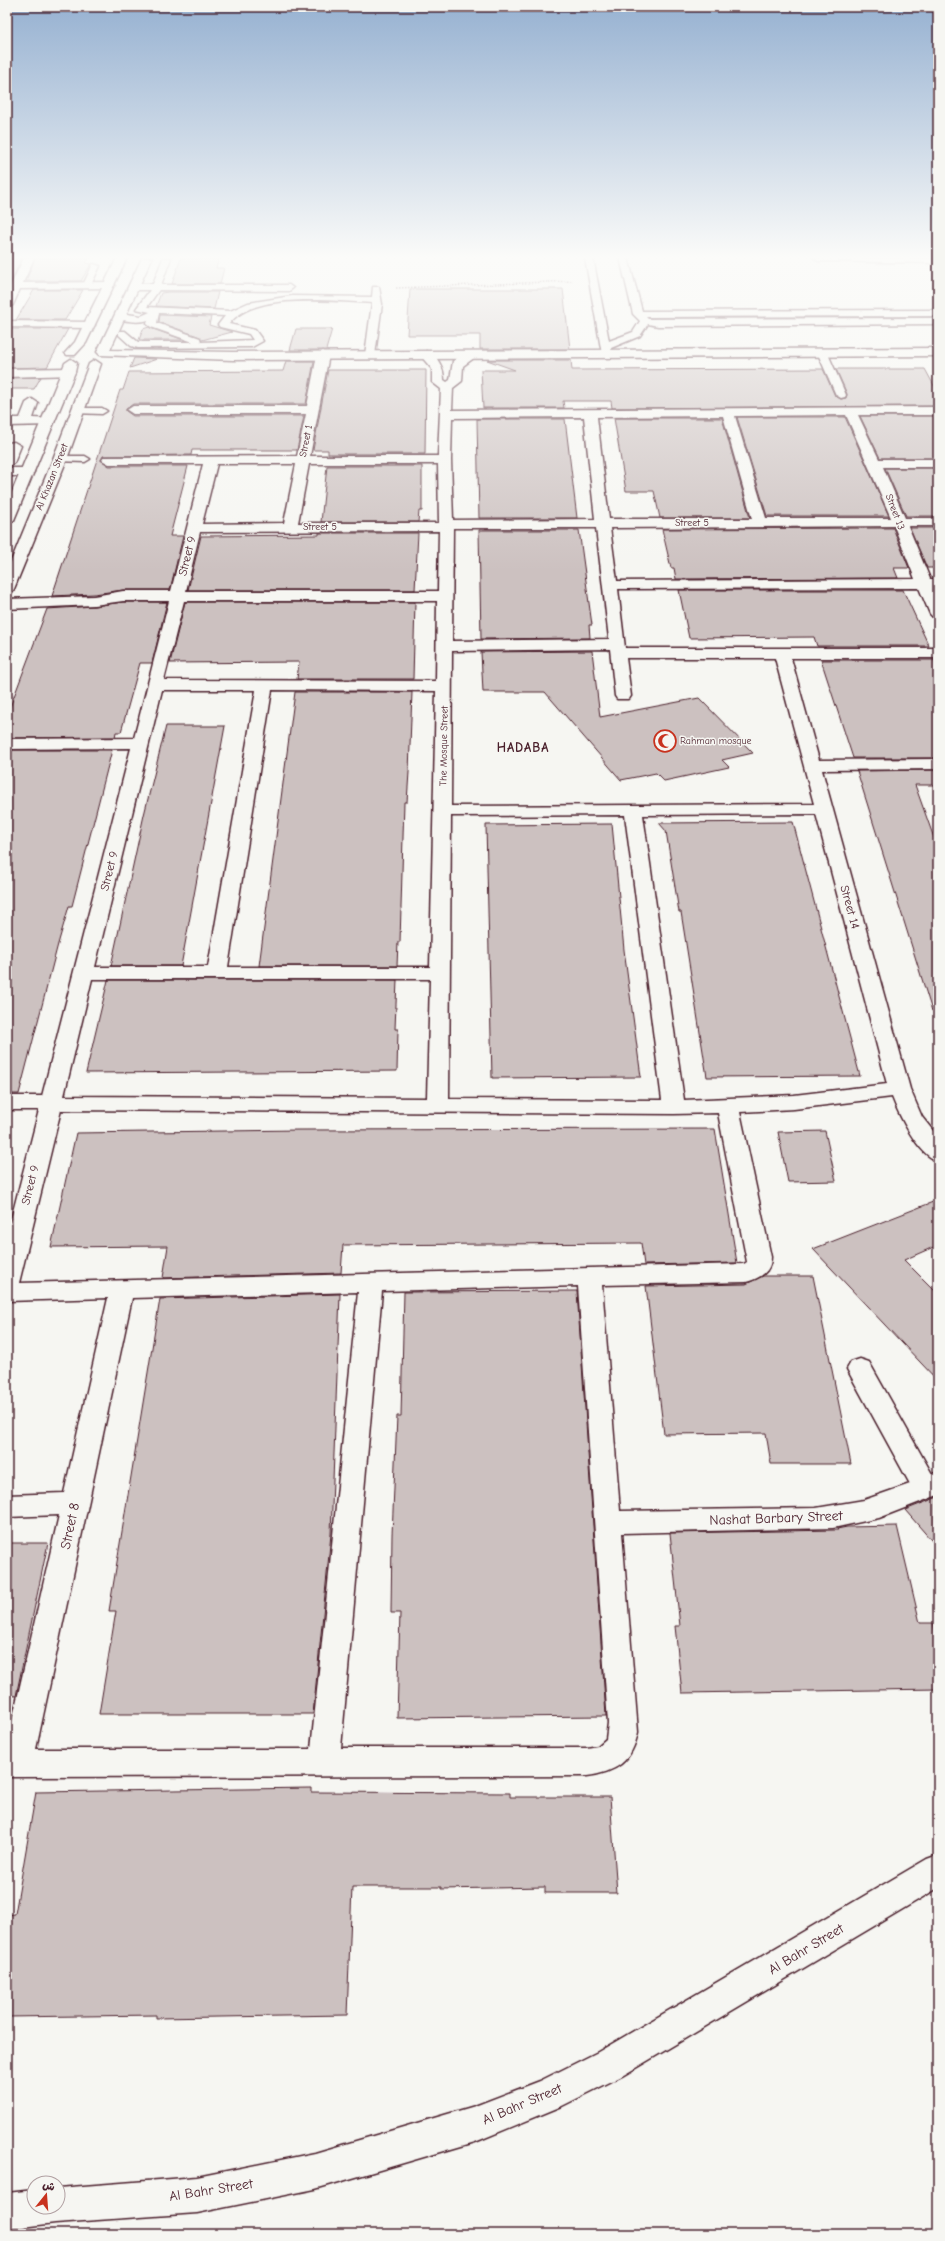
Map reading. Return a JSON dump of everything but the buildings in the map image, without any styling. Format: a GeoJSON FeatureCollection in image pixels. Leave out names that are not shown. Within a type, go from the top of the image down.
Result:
{"type":"FeatureCollection","features":[{"type":"Feature","properties":{"kind":"street"},"geometry":{"type":"LineString","coordinates":[[7,373],[71,363]]}},
{"type":"Feature","properties":{"kind":"street"},"geometry":{"type":"LineString","coordinates":[[7,520],[71,363]]}},
{"type":"Feature","properties":{"kind":"street","name":"Al Khazan Street"},"geometry":{"type":"LineString","coordinates":[[7,589],[60,459],[77,411],[98,363]]}},
{"type":"Feature","properties":{"kind":"street","name":"Street 1"},"geometry":{"type":"LineString","coordinates":[[290,528],[321,363]]}},
{"type":"Feature","properties":{"kind":"street"},"geometry":{"type":"LineString","coordinates":[[432,363],[438,369],[438,382],[447,387],[456,380],[457,364],[459,363]]}},
{"type":"Feature","properties":{"kind":"street","name":"The Mosque Street"},"geometry":{"type":"LineString","coordinates":[[438,1105],[445,646],[446,526],[444,460],[447,387]]}},
{"type":"Feature","properties":{"kind":"street"},"geometry":{"type":"LineString","coordinates":[[25,422],[32,403]]}},
{"type":"Feature","properties":{"kind":"street"},"geometry":{"type":"LineString","coordinates":[[133,410],[312,410]]}},
{"type":"Feature","properties":{"kind":"street","name":"Street 13"},"geometry":{"type":"LineString","coordinates":[[850,411],[876,463],[898,522],[931,583],[938,614]]}},
{"type":"Feature","properties":{"kind":"street"},"geometry":{"type":"LineString","coordinates":[[447,414],[938,411]]}},
{"type":"Feature","properties":{"kind":"street"},"geometry":{"type":"LineString","coordinates":[[728,412],[760,522]]}},
{"type":"Feature","properties":{"kind":"street"},"geometry":{"type":"LineString","coordinates":[[590,413],[623,696]]}},
{"type":"Feature","properties":{"kind":"street"},"geometry":{"type":"LineString","coordinates":[[7,422],[48,422]]}},
{"type":"Feature","properties":{"kind":"street"},"geometry":{"type":"LineString","coordinates":[[7,463],[14,446]]}},
{"type":"Feature","properties":{"kind":"street"},"geometry":{"type":"LineString","coordinates":[[109,460],[444,460]]}},
{"type":"Feature","properties":{"kind":"street","name":"Street 9"},"geometry":{"type":"LineString","coordinates":[[7,1282],[50,1103],[84,973],[211,460]]}},
{"type":"Feature","properties":{"kind":"street"},"geometry":{"type":"LineString","coordinates":[[876,463],[938,463]]}},
{"type":"Feature","properties":{"kind":"street"},"geometry":{"type":"LineString","coordinates":[[7,472],[27,472]]}},
{"type":"Feature","properties":{"kind":"street","name":"Street 5"},"geometry":{"type":"LineString","coordinates":[[195,528],[603,523],[938,522]]}},
{"type":"Feature","properties":{"kind":"street"},"geometry":{"type":"LineString","coordinates":[[610,585],[931,583]]}},
{"type":"Feature","properties":{"kind":"street"},"geometry":{"type":"LineString","coordinates":[[7,589],[20,594],[94,592],[123,596],[445,596]]}},
{"type":"Feature","properties":{"kind":"street"},"geometry":{"type":"LineString","coordinates":[[7,604],[40,601],[92,602],[123,596]]}},
{"type":"Feature","properties":{"kind":"street"},"geometry":{"type":"LineString","coordinates":[[445,646],[782,653],[938,652]]}},
{"type":"Feature","properties":{"kind":"street","name":"Street 14"},"geometry":{"type":"LineString","coordinates":[[782,653],[899,1089],[912,1119],[938,1153]]}},
{"type":"Feature","properties":{"kind":"street"},"geometry":{"type":"LineString","coordinates":[[155,685],[444,686]]}},
{"type":"Feature","properties":{"kind":"street"},"geometry":{"type":"LineString","coordinates":[[217,973],[265,685]]}},
{"type":"Feature","properties":{"kind":"street"},"geometry":{"type":"LineString","coordinates":[[7,744],[141,743]]}},
{"type":"Feature","properties":{"kind":"street"},"geometry":{"type":"LineString","coordinates":[[813,765],[938,764]]}},
{"type":"Feature","properties":{"kind":"street"},"geometry":{"type":"LineString","coordinates":[[443,811],[824,809]]}},
{"type":"Feature","properties":{"kind":"street"},"geometry":{"type":"LineString","coordinates":[[633,810],[674,1107]]}},
{"type":"Feature","properties":{"kind":"street"},"geometry":{"type":"LineString","coordinates":[[84,973],[441,973]]}},
{"type":"Feature","properties":{"kind":"street"},"geometry":{"type":"LineString","coordinates":[[7,1103],[674,1107],[728,1106],[794,1102],[899,1089]]}},
{"type":"Feature","properties":{"kind":"street"},"geometry":{"type":"LineString","coordinates":[[7,1292],[746,1273],[756,1269],[760,1263],[728,1106]]}},
{"type":"Feature","properties":{"kind":"street"},"geometry":{"type":"LineString","coordinates":[[12,1762],[587,1762],[600,1761],[611,1755],[618,1747],[623,1736],[589,1277]]}},
{"type":"Feature","properties":{"kind":"street"},"geometry":{"type":"LineString","coordinates":[[326,1762],[371,1283]]}},
{"type":"Feature","properties":{"kind":"street","name":"Street 8"},"geometry":{"type":"LineString","coordinates":[[12,1762],[74,1504],[122,1289]]}},
{"type":"Feature","properties":{"kind":"street"},"geometry":{"type":"LineString","coordinates":[[860,1369],[932,1486]]}},
{"type":"Feature","properties":{"kind":"street","name":"Nashat Barbary Street"},"geometry":{"type":"LineString","coordinates":[[607,1522],[816,1520],[843,1517],[870,1511],[899,1502],[932,1486]]}},
{"type":"Feature","properties":{"kind":"street"},"geometry":{"type":"LineString","coordinates":[[7,1506],[74,1504]]}},
{"type":"Feature","properties":{"kind":"street","name":"Al Bahr Street"},"geometry":{"type":"LineString","coordinates":[[66,2205],[197,2195],[315,2172],[475,2124],[550,2094],[610,2064],[938,1870]]}},
{"type":"Feature","properties":{"kind":"street"},"geometry":{"type":"LineString","coordinates":[[7,2210],[26,2209]]}},
{"type":"Feature","properties":{"kind":"lane"},"geometry":{"type":"LineString","coordinates":[[830,363],[841,395]]}},
{"type":"Feature","properties":{"kind":"lane"},"geometry":{"type":"LineString","coordinates":[[77,411],[102,411]]}},
{"type":"Feature","properties":{"kind":"lane"},"geometry":{"type":"LineString","coordinates":[[60,459],[85,459]]}},
{"type":"Feature","properties":{"kind":"place","name":"Rahman mosque"},"geometry":{"type":"Point","coordinates":[665,741]}},
{"type":"Feature","properties":{"kind":"district","name":"HADABA"},"geometry":{"type":"Point","coordinates":[523,747]}}]}
